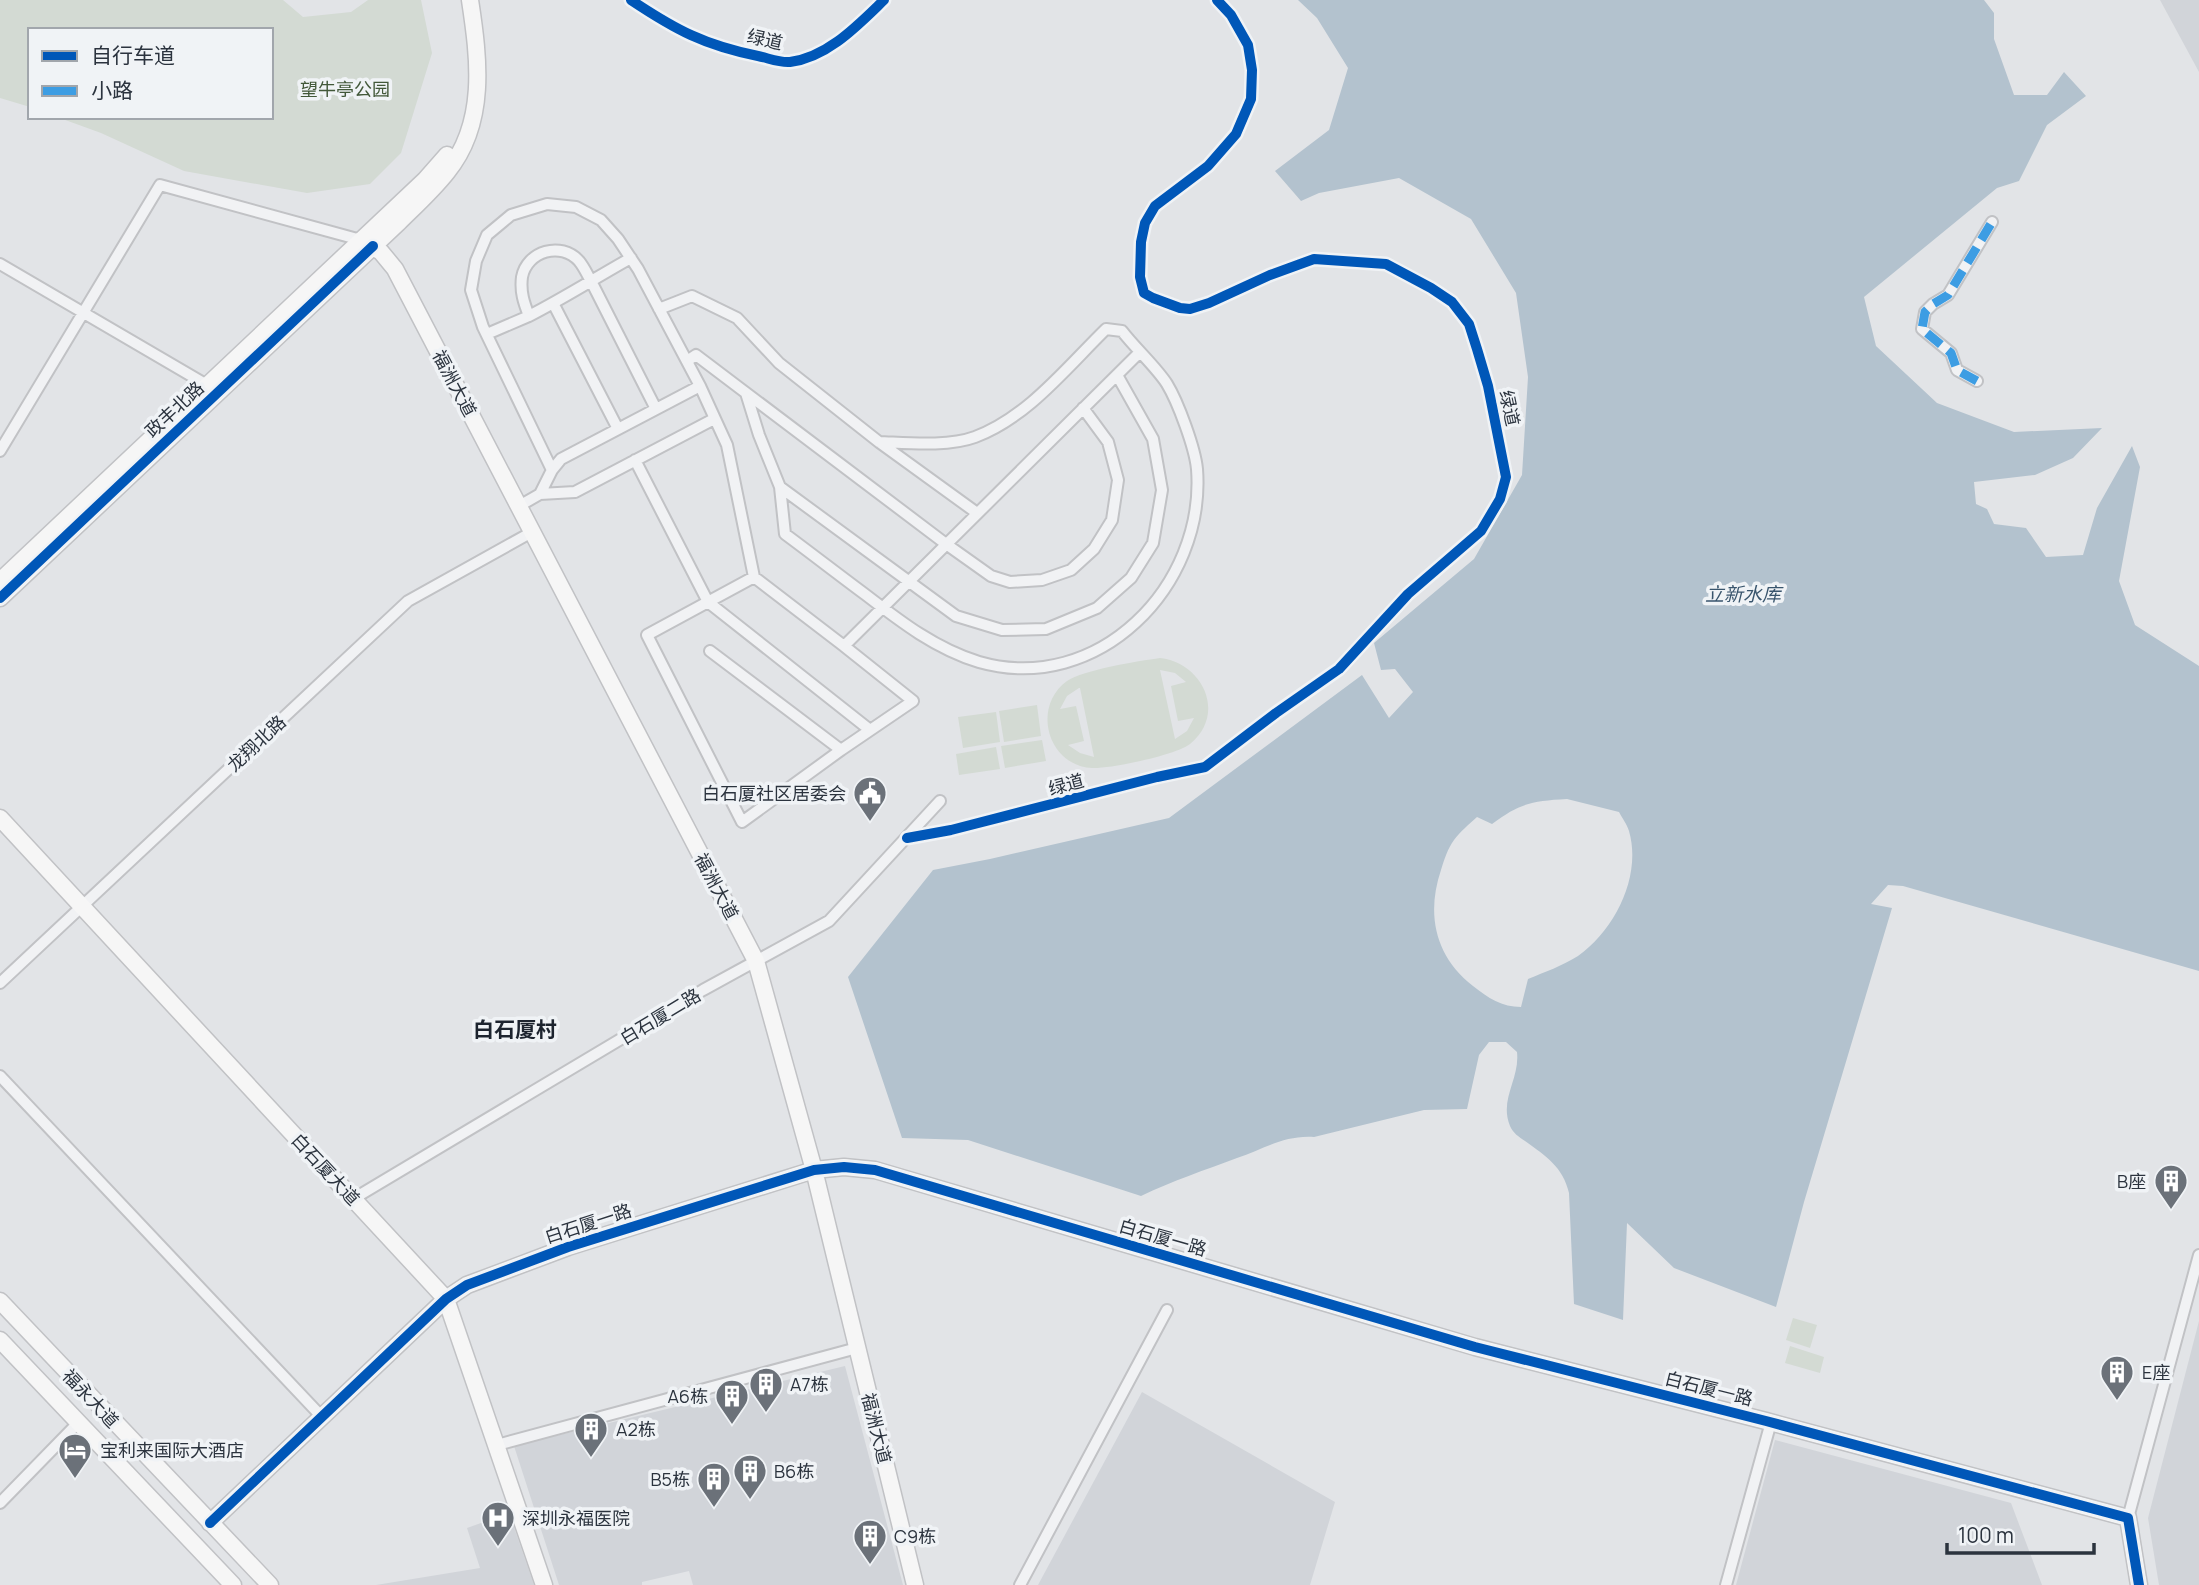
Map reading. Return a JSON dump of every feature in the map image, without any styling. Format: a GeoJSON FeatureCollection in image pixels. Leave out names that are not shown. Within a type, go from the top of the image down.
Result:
{"type":"FeatureCollection","features":[{"type":"Feature","properties":{"kind":"street"},"geometry":{"type":"LineString","coordinates":[[367,243],[439,165],[460,132],[468,89],[468,64],[460,0]]}},
{"type":"Feature","properties":{"kind":"street"},"geometry":{"type":"LineString","coordinates":[[367,243],[448,171],[468,136],[474,115],[478,67],[470,0]]}},
{"type":"Feature","properties":{"kind":"street"},"geometry":{"type":"LineString","coordinates":[[0,451],[160,185],[367,243]]}},
{"type":"Feature","properties":{"kind":"street"},"geometry":{"type":"LineString","coordinates":[[552,470],[487,334],[471,290],[476,261],[487,235],[511,215],[547,204],[576,207],[601,220],[631,258],[687,361],[727,445],[754,577],[914,701],[742,822],[647,635],[754,577]]}},
{"type":"Feature","properties":{"kind":"street"},"geometry":{"type":"LineString","coordinates":[[1977,381],[1957,370],[1951,353],[1922,329],[1925,312],[1948,295],[1992,222]]}},
{"type":"Feature","properties":{"kind":"street","name":"政丰北路"},"geometry":{"type":"LineString","coordinates":[[0,581],[207,385],[367,243]]}},
{"type":"Feature","properties":{"kind":"street","name":"政丰北路"},"geometry":{"type":"LineString","coordinates":[[0,598],[367,243]]}},
{"type":"Feature","properties":{"kind":"street","name":"福洲大道"},"geometry":{"type":"LineString","coordinates":[[367,243],[389,259],[395,269],[756,961],[814,1170],[915,1585]]}},
{"type":"Feature","properties":{"kind":"street"},"geometry":{"type":"LineString","coordinates":[[529,316],[522,296],[522,276],[529,262],[554,249],[566,252],[579,261],[591,281],[656,409]]}},
{"type":"Feature","properties":{"kind":"street"},"geometry":{"type":"LineString","coordinates":[[487,334],[529,316],[631,258]]}},
{"type":"Feature","properties":{"kind":"street"},"geometry":{"type":"LineString","coordinates":[[0,264],[207,385]]}},
{"type":"Feature","properties":{"kind":"street"},"geometry":{"type":"LineString","coordinates":[[659,309],[692,296],[737,318],[779,363],[879,442],[977,513]]}},
{"type":"Feature","properties":{"kind":"street"},"geometry":{"type":"LineString","coordinates":[[553,303],[618,429]]}},
{"type":"Feature","properties":{"kind":"street"},"geometry":{"type":"LineString","coordinates":[[746,393],[759,435],[780,486],[785,534],[937,646],[981,663],[1034,670],[1085,657],[1118,636],[1157,602],[1184,556],[1196,506],[1197,466],[1180,410],[1166,382],[1139,354],[1122,331],[1106,330],[1016,417],[973,438],[931,443],[879,442]]}},
{"type":"Feature","properties":{"kind":"street"},"geometry":{"type":"LineString","coordinates":[[844,646],[1139,354]]}},
{"type":"Feature","properties":{"kind":"street"},"geometry":{"type":"LineString","coordinates":[[687,361],[696,355],[990,576],[1010,582],[1042,580],[1071,570],[1094,549],[1111,520],[1118,480],[1108,442],[1083,408]]}},
{"type":"Feature","properties":{"kind":"street"},"geometry":{"type":"LineString","coordinates":[[780,486],[956,616],[1002,630],[1046,629],[1097,608],[1131,578],[1153,543],[1162,490],[1153,439],[1116,375]]}},
{"type":"Feature","properties":{"kind":"street"},"geometry":{"type":"LineString","coordinates":[[540,494],[561,459],[699,386]]}},
{"type":"Feature","properties":{"kind":"street"},"geometry":{"type":"LineString","coordinates":[[519,506],[540,494],[575,492],[715,419]]}},
{"type":"Feature","properties":{"kind":"street"},"geometry":{"type":"LineString","coordinates":[[635,460],[708,602],[870,730]]}},
{"type":"Feature","properties":{"kind":"street","name":"龙翔北路"},"geometry":{"type":"LineString","coordinates":[[0,983],[408,601],[533,532]]}},
{"type":"Feature","properties":{"kind":"street"},"geometry":{"type":"LineString","coordinates":[[710,651],[841,750]]}},
{"type":"Feature","properties":{"kind":"street","name":"白石厦二路"},"geometry":{"type":"LineString","coordinates":[[353,1199],[756,961],[829,922],[940,801]]}},
{"type":"Feature","properties":{"kind":"street","name":"白石厦大道"},"geometry":{"type":"LineString","coordinates":[[0,818],[446,1299],[544,1585]]}},
{"type":"Feature","properties":{"kind":"street"},"geometry":{"type":"LineString","coordinates":[[0,1076],[322,1417]]}},
{"type":"Feature","properties":{"kind":"street","name":"白石厦一路"},"geometry":{"type":"LineString","coordinates":[[210,1523],[446,1299],[467,1286],[568,1247],[814,1170],[844,1167],[875,1170],[1475,1347],[1771,1422],[2129,1518]]}},
{"type":"Feature","properties":{"kind":"street"},"geometry":{"type":"LineString","coordinates":[[2139,1585],[2129,1518],[2199,1255]]}},
{"type":"Feature","properties":{"kind":"street","name":"福永大道"},"geometry":{"type":"LineString","coordinates":[[0,1301],[270,1585]]}},
{"type":"Feature","properties":{"kind":"street"},"geometry":{"type":"LineString","coordinates":[[2185,1308],[2199,1308]]}},
{"type":"Feature","properties":{"kind":"street"},"geometry":{"type":"LineString","coordinates":[[1020,1585],[1167,1310]]}},
{"type":"Feature","properties":{"kind":"street","name":"福永大道"},"geometry":{"type":"LineString","coordinates":[[0,1340],[233,1585]]}},
{"type":"Feature","properties":{"kind":"street"},"geometry":{"type":"LineString","coordinates":[[497,1445],[857,1348]]}},
{"type":"Feature","properties":{"kind":"street"},"geometry":{"type":"LineString","coordinates":[[0,1503],[79,1422]]}},
{"type":"Feature","properties":{"kind":"street"},"geometry":{"type":"LineString","coordinates":[[1726,1585],[1771,1422]]}},
{"type":"Feature","properties":{"kind":"shaded area"},"geometry":{"type":"Polygon","coordinates":[[[2160,0],[2199,0],[2199,72],[2160,0]]]}},
{"type":"Feature","properties":{"kind":"shaded area"},"geometry":{"type":"Polygon","coordinates":[[[2199,1321],[2199,1585],[2159,1585],[2148,1518],[2199,1321]]]}},
{"type":"Feature","properties":{"kind":"shaded area"},"geometry":{"type":"Polygon","coordinates":[[[845,1366],[903,1585],[693,1585],[689,1571],[642,1582],[642,1585],[559,1585],[514,1446],[845,1366]]]}},
{"type":"Feature","properties":{"kind":"shaded area"},"geometry":{"type":"Polygon","coordinates":[[[1142,1392],[1335,1502],[1310,1585],[1038,1585],[1142,1392]]]}},
{"type":"Feature","properties":{"kind":"shaded area"},"geometry":{"type":"Polygon","coordinates":[[[1775,1440],[2011,1503],[2042,1585],[1736,1585],[1775,1440]]]}},
{"type":"Feature","properties":{"kind":"shaded area","name":"深圳永福医院"},"geometry":{"type":"Polygon","coordinates":[[[509,1513],[534,1585],[376,1585],[480,1568],[467,1528],[509,1513]]]}},
{"type":"Feature","properties":{"kind":"green space","name":"望牛亭公园"},"geometry":{"type":"Polygon","coordinates":[[[0,0],[283,0],[303,17],[351,12],[368,0],[421,0],[432,53],[401,153],[370,184],[307,193],[184,171],[101,133],[62,119],[273,119],[273,28],[28,28],[28,106],[0,98],[0,0]]]}},
{"type":"Feature","properties":{"kind":"green space"},"geometry":{"type":"Polygon","coordinates":[[[1160,658],[1188,669],[1205,692],[1207,719],[1201,732],[1190,744],[1158,757],[1101,768],[1077,765],[1064,757],[1055,746],[1047,719],[1056,692],[1067,681],[1085,673],[1160,658]],[[1160,670],[1175,739],[1187,731],[1194,718],[1178,721],[1171,686],[1186,682],[1175,673],[1160,670]],[[1080,688],[1067,696],[1060,709],[1076,706],[1084,741],[1068,745],[1080,753],[1094,757],[1080,688]]]}},
{"type":"Feature","properties":{"kind":"green space"},"geometry":{"type":"Polygon","coordinates":[[[1037,705],[1041,736],[1004,742],[999,711],[1037,705]]]}},
{"type":"Feature","properties":{"kind":"green space"},"geometry":{"type":"Polygon","coordinates":[[[996,712],[1000,742],[963,748],[958,717],[996,712]]]}},
{"type":"Feature","properties":{"kind":"green space"},"geometry":{"type":"Polygon","coordinates":[[[1042,740],[1046,761],[1005,768],[1001,746],[1042,740]]]}},
{"type":"Feature","properties":{"kind":"green space"},"geometry":{"type":"Polygon","coordinates":[[[996,747],[1000,769],[959,775],[956,754],[996,747]]]}},
{"type":"Feature","properties":{"kind":"green space"},"geometry":{"type":"Polygon","coordinates":[[[1793,1318],[1817,1325],[1810,1348],[1786,1340],[1793,1318]]]}},
{"type":"Feature","properties":{"kind":"green space"},"geometry":{"type":"Polygon","coordinates":[[[1790,1346],[1824,1357],[1820,1373],[1785,1363],[1790,1346]]]}},
{"type":"Feature","properties":{"kind":"water","name":"立新水库"},"geometry":{"type":"Polygon","coordinates":[[[1298,0],[1984,0],[1994,13],[1994,39],[2014,95],[2047,95],[2064,72],[2086,96],[2047,125],[2019,181],[1997,188],[1864,297],[1876,346],[1937,403],[2014,432],[2102,428],[2073,458],[2035,475],[1974,482],[1976,504],[1987,509],[1994,524],[2026,528],[2046,557],[2083,555],[2097,508],[2132,446],[2140,467],[2119,581],[2135,625],[2199,666],[2199,971],[1903,886],[1888,885],[1871,904],[1892,908],[1804,1202],[1776,1307],[1674,1268],[1627,1223],[1623,1320],[1574,1304],[1569,1193],[1563,1176],[1553,1163],[1516,1135],[1510,1126],[1507,1107],[1516,1071],[1517,1052],[1506,1042],[1489,1042],[1479,1055],[1467,1109],[1424,1110],[1314,1137],[1284,1140],[1141,1196],[968,1140],[902,1138],[848,977],[933,870],[1169,818],[1362,675],[1389,718],[1413,692],[1395,669],[1381,670],[1374,643],[1474,559],[1522,475],[1528,377],[1516,293],[1471,219],[1399,178],[1319,193],[1301,201],[1275,171],[1329,130],[1348,68],[1317,18],[1298,0]],[[1567,799],[1544,801],[1519,807],[1492,824],[1477,817],[1462,831],[1446,854],[1434,903],[1437,934],[1442,948],[1460,974],[1496,1001],[1521,1007],[1528,979],[1572,960],[1591,945],[1614,917],[1622,901],[1632,866],[1628,828],[1619,812],[1567,799]]]}},
{"type":"Feature","properties":{"kind":"marked path"},"geometry":{"type":"LineString","coordinates":[[1977,381],[1957,370],[1951,353],[1922,329],[1925,312],[1948,295],[1992,222]]}},
{"type":"Feature","properties":{"kind":"cycle path","name":"绿道"},"geometry":{"type":"LineString","coordinates":[[631,0],[662,20],[706,41],[739,52],[786,62],[804,59],[830,47],[884,0]]}},
{"type":"Feature","properties":{"kind":"cycle path","name":"绿道"},"geometry":{"type":"LineString","coordinates":[[907,838],[951,830],[1205,767],[1339,669],[1408,594],[1481,531],[1500,499],[1506,477],[1488,386],[1469,324],[1452,302],[1431,288],[1386,264],[1314,259],[1190,309],[1180,308],[1144,293],[1140,277],[1141,242],[1145,223],[1155,206],[1208,166],[1236,134],[1251,99],[1252,70],[1248,45],[1231,15],[1217,0]]}},
{"type":"Feature","properties":{"kind":"cycle path"},"geometry":{"type":"LineString","coordinates":[[0,598],[373,246]]}},
{"type":"Feature","properties":{"kind":"cycle path"},"geometry":{"type":"LineString","coordinates":[[210,1523],[446,1299],[467,1285],[568,1247],[814,1170],[844,1167],[875,1170],[1475,1347],[1766,1421],[2128,1518],[2139,1585]]}},
{"type":"Feature","properties":{"kind":"place","name":"白石厦社区居委会"},"geometry":{"type":"Point","coordinates":[870,823]}},
{"type":"Feature","properties":{"kind":"place","name":"B座"},"geometry":{"type":"Point","coordinates":[2171,1211]}},
{"type":"Feature","properties":{"kind":"place","name":"E座"},"geometry":{"type":"Point","coordinates":[2117,1402]}},
{"type":"Feature","properties":{"kind":"place","name":"A7栋"},"geometry":{"type":"Point","coordinates":[766,1414]}},
{"type":"Feature","properties":{"kind":"place","name":"A6栋"},"geometry":{"type":"Point","coordinates":[732,1426]}},
{"type":"Feature","properties":{"kind":"place","name":"A2栋"},"geometry":{"type":"Point","coordinates":[591,1459]}},
{"type":"Feature","properties":{"kind":"place","name":"宝利来国际大酒店"},"geometry":{"type":"Point","coordinates":[75,1480]}},
{"type":"Feature","properties":{"kind":"place","name":"B6栋"},"geometry":{"type":"Point","coordinates":[750,1501]}},
{"type":"Feature","properties":{"kind":"place","name":"B5栋"},"geometry":{"type":"Point","coordinates":[714,1509]}},
{"type":"Feature","properties":{"kind":"place","name":"深圳永福医院"},"geometry":{"type":"Point","coordinates":[498,1548]}},
{"type":"Feature","properties":{"kind":"place","name":"C9栋"},"geometry":{"type":"Point","coordinates":[870,1566]}},
{"type":"Feature","properties":{"kind":"district","name":"白石厦村"},"geometry":{"type":"Point","coordinates":[515,1029]}}]}
